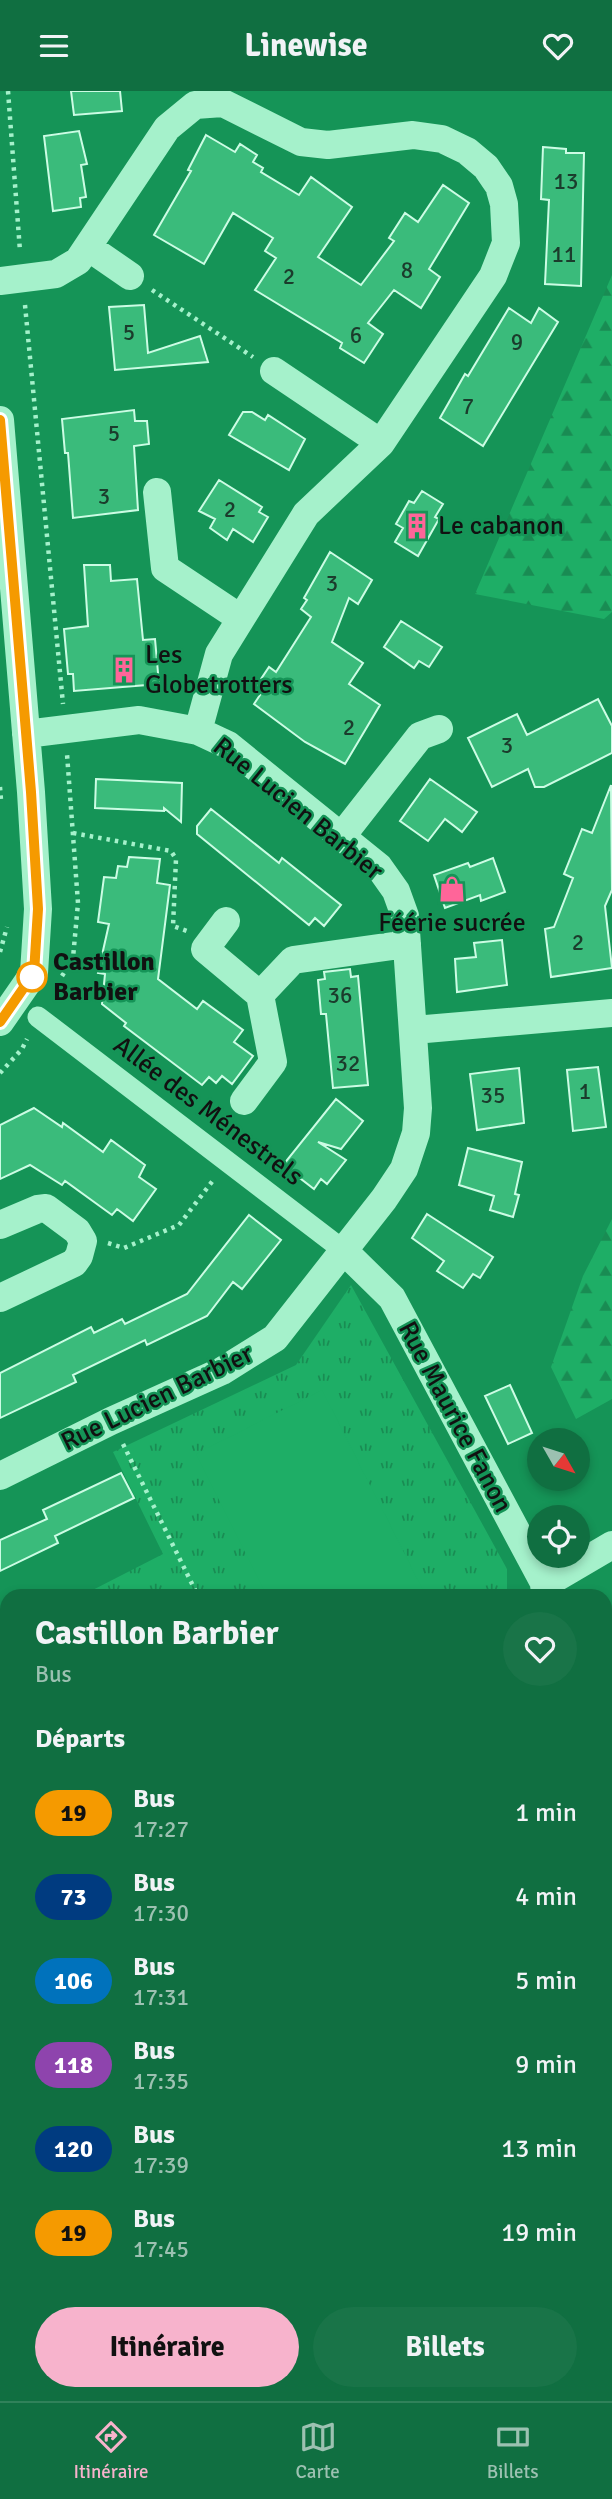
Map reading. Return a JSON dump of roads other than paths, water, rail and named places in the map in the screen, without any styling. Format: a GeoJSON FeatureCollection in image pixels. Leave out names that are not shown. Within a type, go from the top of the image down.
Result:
{"type":"FeatureCollection","features":[{"type":"Feature","properties":{"kind":"street"},"geometry":{"type":"LineString","coordinates":[[0,281],[56,274],[78,261],[167,128],[191,98],[223,103],[301,142],[328,145],[413,135],[442,139],[467,151],[486,167],[499,186],[504,204],[506,243],[493,275],[381,443],[306,514],[219,654],[198,731]]}},
{"type":"Feature","properties":{"kind":"street"},"geometry":{"type":"LineString","coordinates":[[88,247],[131,276]]}},
{"type":"Feature","properties":{"kind":"street"},"geometry":{"type":"LineString","coordinates":[[274,371],[381,443]]}},
{"type":"Feature","properties":{"kind":"street"},"geometry":{"type":"LineString","coordinates":[[0,420],[9,628],[26,734],[38,909],[34,973],[0,1022]]}},
{"type":"Feature","properties":{"kind":"street"},"geometry":{"type":"LineString","coordinates":[[157,492],[165,568],[240,618]]}},
{"type":"Feature","properties":{"kind":"street","name":"Rue Lucien Barbier"},"geometry":{"type":"LineString","coordinates":[[0,1476],[111,1421],[222,1371],[275,1338],[404,1169],[416,1133],[418,1108],[405,916],[396,891],[379,867],[228,745],[198,731],[139,720],[26,734]]}},
{"type":"Feature","properties":{"kind":"street"},"geometry":{"type":"LineString","coordinates":[[341,837],[420,737],[439,729]]}},
{"type":"Feature","properties":{"kind":"street"},"geometry":{"type":"LineString","coordinates":[[219,930],[205,949],[260,995],[273,1062],[244,1101]]}},
{"type":"Feature","properties":{"kind":"street"},"geometry":{"type":"LineString","coordinates":[[260,995],[293,960],[407,944]]}},
{"type":"Feature","properties":{"kind":"street"},"geometry":{"type":"LineString","coordinates":[[414,1030],[612,1013]]}},
{"type":"Feature","properties":{"kind":"street","name":"Allée des Ménestrels"},"geometry":{"type":"LineString","coordinates":[[38,1017],[343,1250]]}},
{"type":"Feature","properties":{"kind":"street"},"geometry":{"type":"LineString","coordinates":[[0,1225],[46,1208],[78,1231],[83,1241],[74,1263],[0,1298]]}},
{"type":"Feature","properties":{"kind":"street","name":"Rue Maurice Fanon"},"geometry":{"type":"LineString","coordinates":[[343,1250],[392,1298],[546,1589]]}},
{"type":"Feature","properties":{"kind":"street"},"geometry":{"type":"LineString","coordinates":[[548,1589],[612,1545]]}},
{"type":"Feature","properties":{"kind":"place","name":"Le cabanon"},"geometry":{"type":"Point","coordinates":[417,526]}},
{"type":"Feature","properties":{"kind":"place","name":"Les Globetrotters"},"geometry":{"type":"Point","coordinates":[124,670]}},
{"type":"Feature","properties":{"kind":"place","name":"Féérie sucrée"},"geometry":{"type":"Point","coordinates":[452,889]}},
{"type":"Feature","properties":{"kind":"place","name":"Castillon Barbier"},"geometry":{"type":"Point","coordinates":[32,977]}}]}
